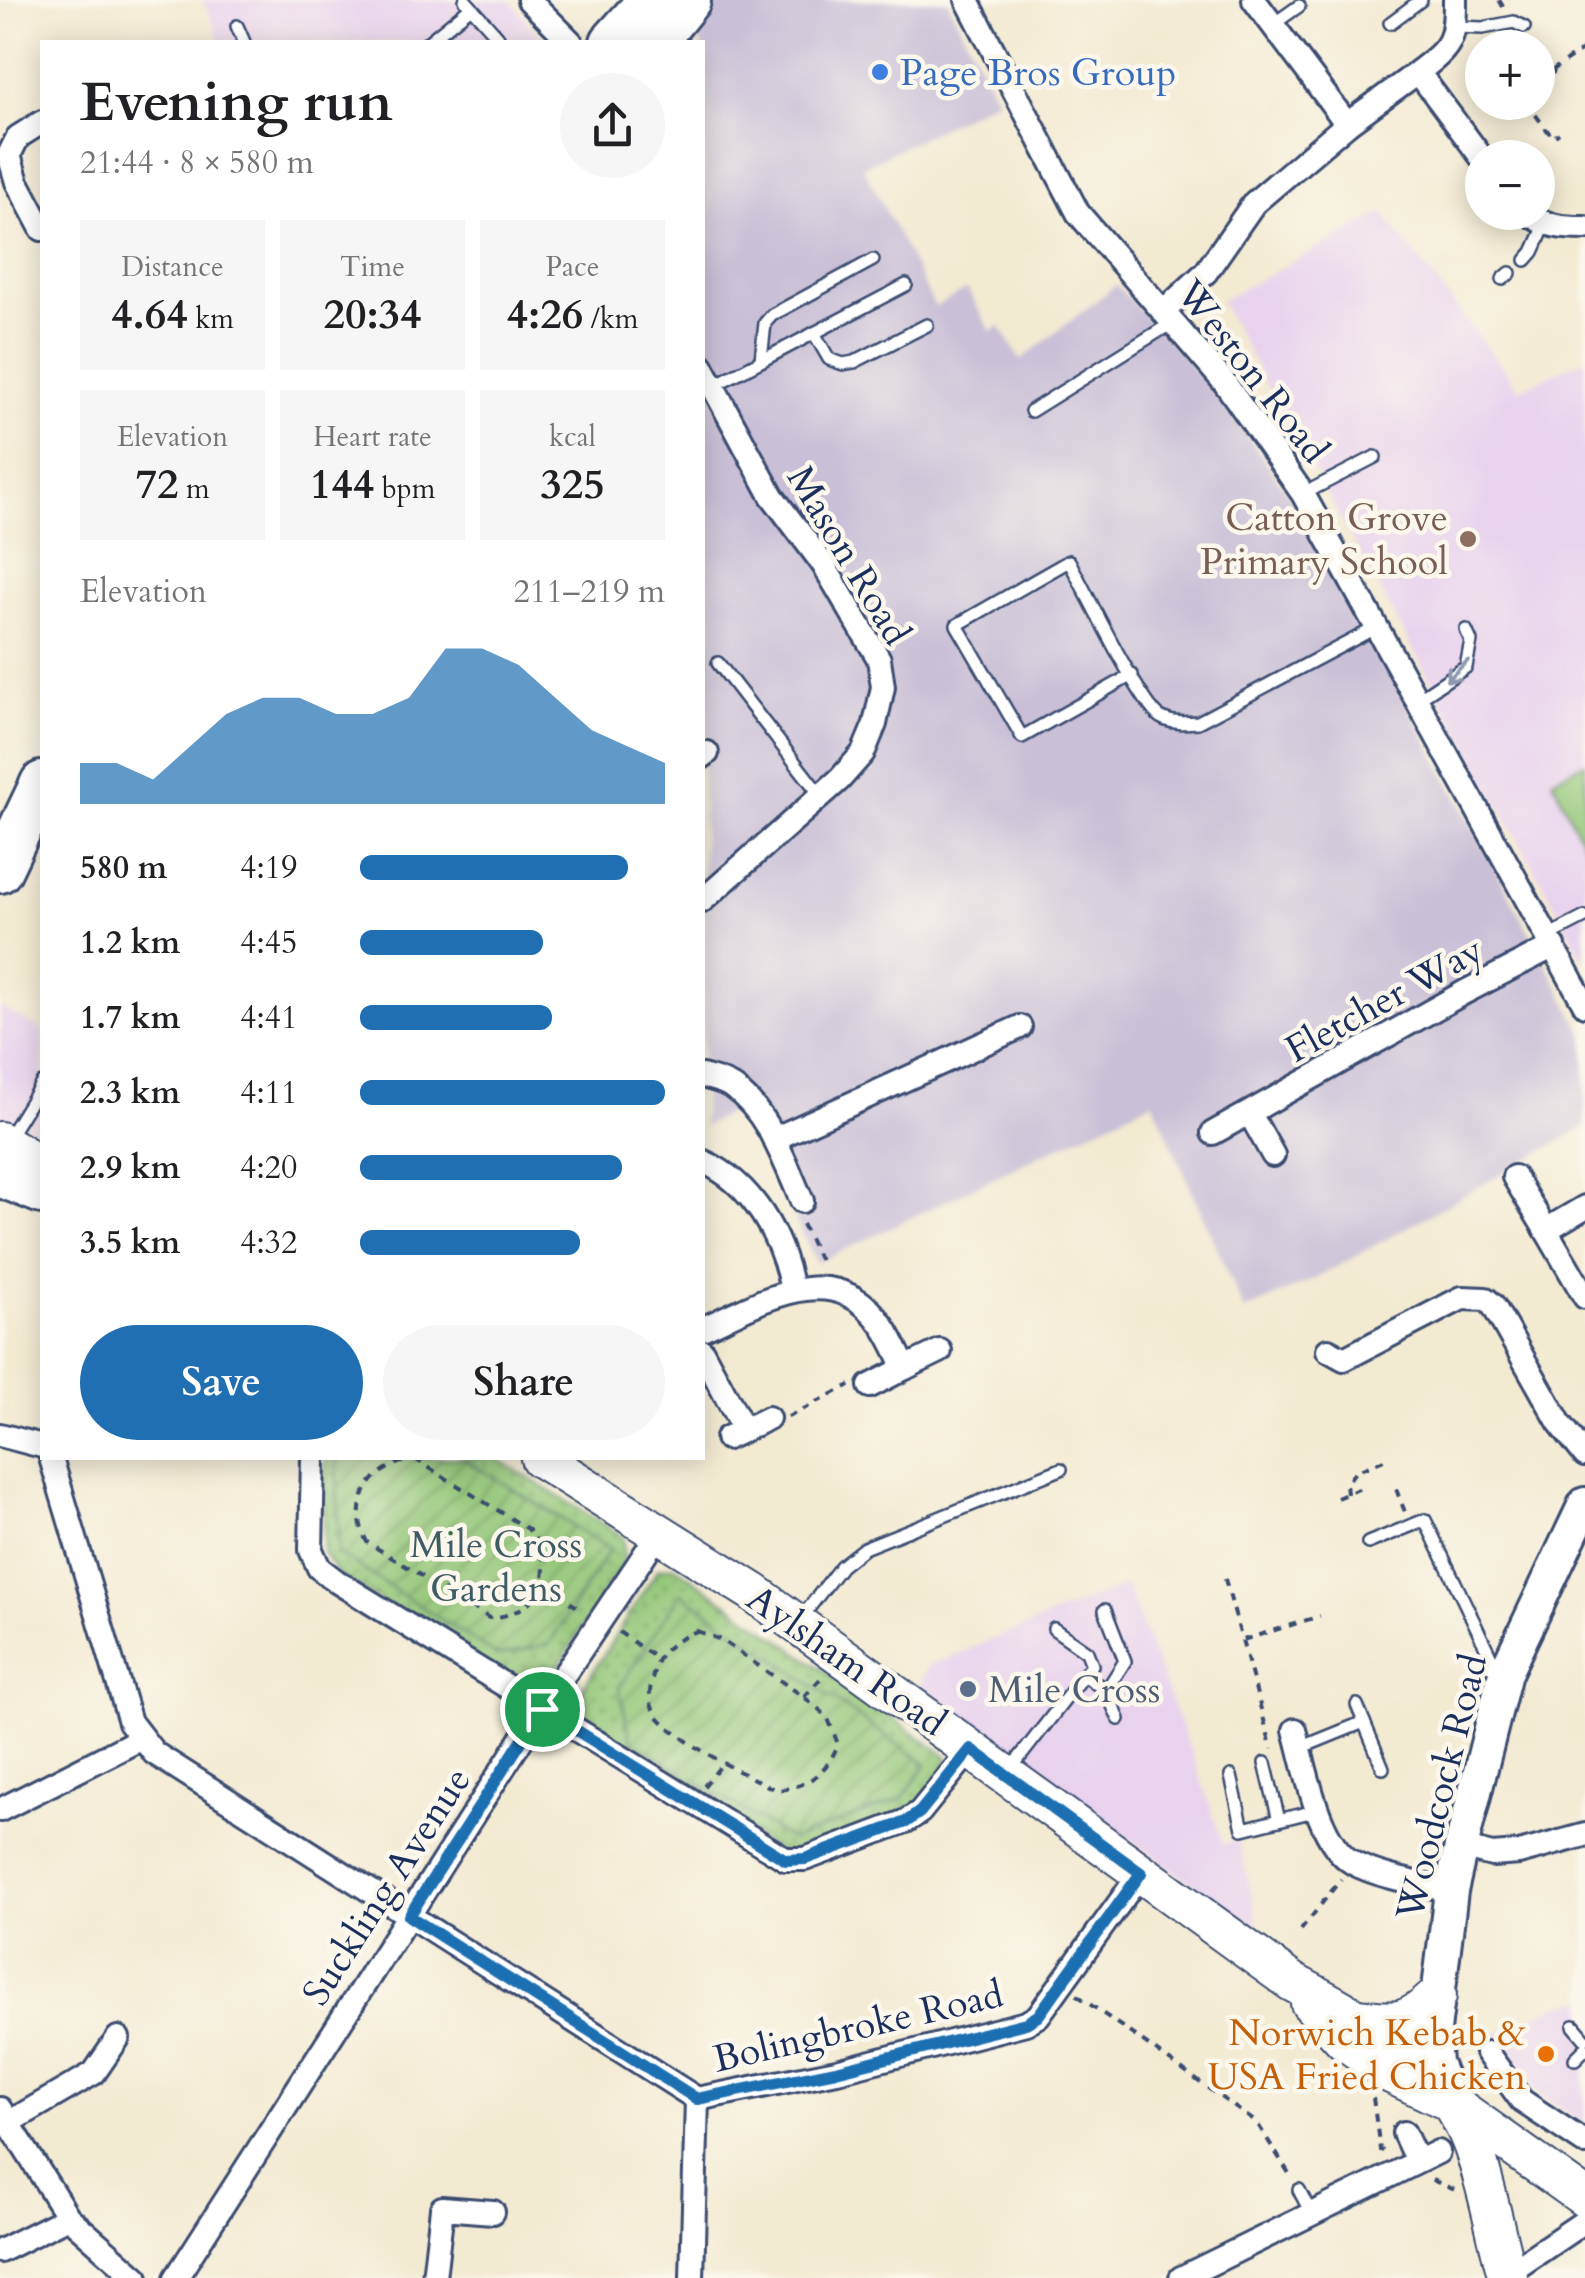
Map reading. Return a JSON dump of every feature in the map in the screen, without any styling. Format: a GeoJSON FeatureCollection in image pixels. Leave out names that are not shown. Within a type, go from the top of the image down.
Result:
{"type":"FeatureCollection","features":[{"type":"Feature","properties":{"kind":"highway"},"geometry":{"type":"LineString","coordinates":[[614,40],[650,0]]}},
{"type":"Feature","properties":{"kind":"highway"},"geometry":{"type":"LineString","coordinates":[[657,40],[689,0]]}},
{"type":"Feature","properties":{"kind":"highway"},"geometry":{"type":"LineString","coordinates":[[4,852],[40,787]]}},
{"type":"Feature","properties":{"kind":"main road"},"geometry":{"type":"LineString","coordinates":[[12,1179],[40,1167]]}},
{"type":"Feature","properties":{"kind":"main road","name":"Aylsham Road"},"geometry":{"type":"LineString","coordinates":[[548,1460],[740,1584],[1292,1982],[1359,2018],[1411,2057],[1450,2102]]}},
{"type":"Feature","properties":{"kind":"main road","name":"Aylsham Road"},"geometry":{"type":"LineString","coordinates":[[1292,1982],[1344,2040],[1391,2074],[1450,2102],[1585,2198]]}},
{"type":"Feature","properties":{"kind":"main road"},"geometry":{"type":"LineString","coordinates":[[1359,2018],[1404,2021],[1437,1996]]}},
{"type":"Feature","properties":{"kind":"main road"},"geometry":{"type":"LineString","coordinates":[[1450,2102],[1471,2142],[1508,2276]]}},
{"type":"Feature","properties":{"kind":"street","name":"Weston Road"},"geometry":{"type":"LineString","coordinates":[[967,0],[1078,213],[1170,315],[1234,395],[1304,494],[1585,1005]]}},
{"type":"Feature","properties":{"kind":"street"},"geometry":{"type":"LineString","coordinates":[[1254,0],[1347,124]]}},
{"type":"Feature","properties":{"kind":"street"},"geometry":{"type":"LineString","coordinates":[[1170,315],[1254,203],[1347,124],[1447,50],[1455,27],[1455,0]]}},
{"type":"Feature","properties":{"kind":"street"},"geometry":{"type":"LineString","coordinates":[[539,4],[569,40]]}},
{"type":"Feature","properties":{"kind":"street"},"geometry":{"type":"LineString","coordinates":[[1418,72],[1469,140]]}},
{"type":"Feature","properties":{"kind":"street"},"geometry":{"type":"LineString","coordinates":[[40,123],[4,153],[40,225]]}},
{"type":"Feature","properties":{"kind":"street"},"geometry":{"type":"LineString","coordinates":[[1555,225],[1585,228]]}},
{"type":"Feature","properties":{"kind":"street","name":"Mason Road"},"geometry":{"type":"LineString","coordinates":[[705,899],[821,796],[863,753],[875,724],[883,687],[879,659],[823,564],[772,496],[708,376]]}},
{"type":"Feature","properties":{"kind":"street","name":"Fletcher Way"},"geometry":{"type":"LineString","coordinates":[[1214,1133],[1551,941]]}},
{"type":"Feature","properties":{"kind":"street"},"geometry":{"type":"LineString","coordinates":[[774,1139],[1020,1027]]}},
{"type":"Feature","properties":{"kind":"street"},"geometry":{"type":"LineString","coordinates":[[705,1077],[732,1086],[753,1108],[774,1139],[802,1200]]}},
{"type":"Feature","properties":{"kind":"street"},"geometry":{"type":"LineString","coordinates":[[1250,1114],[1273,1155]]}},
{"type":"Feature","properties":{"kind":"street"},"geometry":{"type":"LineString","coordinates":[[705,1162],[723,1170],[744,1188],[777,1239],[792,1290]]}},
{"type":"Feature","properties":{"kind":"street"},"geometry":{"type":"LineString","coordinates":[[1514,1177],[1585,1297]]}},
{"type":"Feature","properties":{"kind":"street"},"geometry":{"type":"LineString","coordinates":[[1546,1230],[1585,1207]]}},
{"type":"Feature","properties":{"kind":"street"},"geometry":{"type":"LineString","coordinates":[[705,1328],[792,1290],[832,1288],[844,1291],[865,1306],[883,1327],[905,1368]]}},
{"type":"Feature","properties":{"kind":"street"},"geometry":{"type":"LineString","coordinates":[[1338,1362],[1462,1298],[1486,1299],[1493,1304],[1574,1445],[1585,1456]]}},
{"type":"Feature","properties":{"kind":"street"},"geometry":{"type":"LineString","coordinates":[[870,1386],[940,1352]]}},
{"type":"Feature","properties":{"kind":"street"},"geometry":{"type":"LineString","coordinates":[[705,1358],[736,1434],[768,1418]]}},
{"type":"Feature","properties":{"kind":"street"},"geometry":{"type":"LineString","coordinates":[[0,1435],[40,1446]]}},
{"type":"Feature","properties":{"kind":"street"},"geometry":{"type":"LineString","coordinates":[[0,1810],[140,1739],[130,1722],[52,1460]]}},
{"type":"Feature","properties":{"kind":"street"},"geometry":{"type":"LineString","coordinates":[[312,1460],[312,1550],[319,1568],[786,1860],[805,1859],[906,1822],[920,1812],[971,1749]]}},
{"type":"Feature","properties":{"kind":"street","name":"Woodcock Road"},"geometry":{"type":"LineString","coordinates":[[1450,2102],[1435,2063],[1437,1996],[1451,1891],[1492,1667],[1585,1504]]}},
{"type":"Feature","properties":{"kind":"street","name":"Suckling Avenue"},"geometry":{"type":"LineString","coordinates":[[176,2278],[659,1534]]}},
{"type":"Feature","properties":{"kind":"street","name":"Bolingbroke Road"},"geometry":{"type":"LineString","coordinates":[[140,1739],[154,1753],[697,2099],[836,2071],[1026,2023],[1038,2016],[1141,1873]]}},
{"type":"Feature","properties":{"kind":"street"},"geometry":{"type":"LineString","coordinates":[[1298,1739],[1323,1828],[1354,1864],[1451,1891]]}},
{"type":"Feature","properties":{"kind":"street"},"geometry":{"type":"LineString","coordinates":[[1461,1847],[1492,1855],[1583,1839]]}},
{"type":"Feature","properties":{"kind":"street"},"geometry":{"type":"LineString","coordinates":[[118,2038],[94,2073],[4,2116],[68,2217],[132,2277]]}},
{"type":"Feature","properties":{"kind":"street"},"geometry":{"type":"LineString","coordinates":[[1487,2053],[1522,2101],[1582,2135],[1550,2172]]}},
{"type":"Feature","properties":{"kind":"street"},"geometry":{"type":"LineString","coordinates":[[692,2278],[697,2099]]}},
{"type":"Feature","properties":{"kind":"street"},"geometry":{"type":"LineString","coordinates":[[1181,2278],[1427,2156],[1404,2133]]}},
{"type":"Feature","properties":{"kind":"street"},"geometry":{"type":"LineString","coordinates":[[434,2278],[442,2208],[493,2212]]}},
{"type":"Feature","properties":{"kind":"street"},"geometry":{"type":"LineString","coordinates":[[0,2251],[68,2217]]}},
{"type":"Feature","properties":{"kind":"street"},"geometry":{"type":"LineString","coordinates":[[1508,2276],[1585,2221]]}},
{"type":"Feature","properties":{"kind":"lane"},"geometry":{"type":"LineString","coordinates":[[1390,23],[1420,0]]}},
{"type":"Feature","properties":{"kind":"lane"},"geometry":{"type":"LineString","coordinates":[[430,40],[468,4],[499,40]]}},
{"type":"Feature","properties":{"kind":"lane"},"geometry":{"type":"LineString","coordinates":[[1272,25],[1298,6]]}},
{"type":"Feature","properties":{"kind":"lane"},"geometry":{"type":"LineString","coordinates":[[1455,27],[1483,28],[1514,22],[1524,27]]}},
{"type":"Feature","properties":{"kind":"lane"},"geometry":{"type":"LineString","coordinates":[[237,26],[243,40]]}},
{"type":"Feature","properties":{"kind":"lane"},"geometry":{"type":"LineString","coordinates":[[1526,260],[1534,230]]}},
{"type":"Feature","properties":{"kind":"lane"},"geometry":{"type":"LineString","coordinates":[[761,360],[765,323],[772,315],[874,260]]}},
{"type":"Feature","properties":{"kind":"lane"},"geometry":{"type":"LineString","coordinates":[[708,376],[761,360],[906,285]]}},
{"type":"Feature","properties":{"kind":"lane"},"geometry":{"type":"LineString","coordinates":[[1031,412],[1170,315]]}},
{"type":"Feature","properties":{"kind":"lane"},"geometry":{"type":"LineString","coordinates":[[814,333],[828,359],[843,364],[928,325]]}},
{"type":"Feature","properties":{"kind":"lane"},"geometry":{"type":"LineString","coordinates":[[1304,494],[1374,457]]}},
{"type":"Feature","properties":{"kind":"lane"},"geometry":{"type":"LineString","coordinates":[[1132,675],[1022,737],[957,625],[1070,562],[1132,675],[1149,707],[1163,719],[1178,723],[1198,722],[1378,626]]}},
{"type":"Feature","properties":{"kind":"lane"},"geometry":{"type":"LineString","coordinates":[[1418,699],[1466,667],[1471,640],[1466,630]]}},
{"type":"Feature","properties":{"kind":"lane"},"geometry":{"type":"LineString","coordinates":[[718,663],[821,796]]}},
{"type":"Feature","properties":{"kind":"lane"},"geometry":{"type":"LineString","coordinates":[[1551,941],[1585,917]]}},
{"type":"Feature","properties":{"kind":"lane"},"geometry":{"type":"LineString","coordinates":[[12,1179],[40,1089]]}},
{"type":"Feature","properties":{"kind":"lane"},"geometry":{"type":"LineString","coordinates":[[796,1624],[842,1566],[864,1548],[1060,1469]]}},
{"type":"Feature","properties":{"kind":"lane"},"geometry":{"type":"LineString","coordinates":[[1368,1543],[1425,1520],[1492,1667]]}},
{"type":"Feature","properties":{"kind":"lane"},"geometry":{"type":"LineString","coordinates":[[1105,1610],[1125,1661],[1106,1690]]}},
{"type":"Feature","properties":{"kind":"lane"},"geometry":{"type":"LineString","coordinates":[[1006,1774],[1092,1665],[1092,1658],[1054,1629]]}},
{"type":"Feature","properties":{"kind":"lane"},"geometry":{"type":"LineString","coordinates":[[1086,1676],[1106,1690],[1119,1718]]}},
{"type":"Feature","properties":{"kind":"lane"},"geometry":{"type":"LineString","coordinates":[[1358,1705],[1383,1768]]}},
{"type":"Feature","properties":{"kind":"lane"},"geometry":{"type":"LineString","coordinates":[[1298,1739],[1364,1722]]}},
{"type":"Feature","properties":{"kind":"lane"},"geometry":{"type":"LineString","coordinates":[[1265,1763],[1279,1820]]}},
{"type":"Feature","properties":{"kind":"lane"},"geometry":{"type":"LineString","coordinates":[[1230,1776],[1243,1830],[1318,1810]]}},
{"type":"Feature","properties":{"kind":"lane"},"geometry":{"type":"LineString","coordinates":[[1574,2026],[1585,2039]]}},
{"type":"Feature","properties":{"kind":"lane"},"geometry":{"type":"LineString","coordinates":[[1299,2190],[1312,2213]]}},
{"type":"Feature","properties":{"kind":"path"},"geometry":{"type":"LineString","coordinates":[[1555,64],[1585,48]]}},
{"type":"Feature","properties":{"kind":"path"},"geometry":{"type":"LineString","coordinates":[[1555,69],[1565,60]]}},
{"type":"Feature","properties":{"kind":"path"},"geometry":{"type":"LineString","coordinates":[[1537,120],[1553,138],[1559,133]]}},
{"type":"Feature","properties":{"kind":"path"},"geometry":{"type":"LineString","coordinates":[[802,1200],[794,1206],[832,1288]]}},
{"type":"Feature","properties":{"kind":"path"},"geometry":{"type":"LineString","coordinates":[[768,1418],[773,1424],[862,1379],[870,1386]]}},
{"type":"Feature","properties":{"kind":"path"},"geometry":{"type":"LineString","coordinates":[[409,1460],[381,1470],[362,1496],[358,1512],[366,1542],[489,1618],[506,1617],[525,1607],[542,1586],[544,1556],[528,1529],[417,1460]]}},
{"type":"Feature","properties":{"kind":"path"},"geometry":{"type":"LineString","coordinates":[[1347,1494],[1346,1484],[1352,1474],[1384,1460]]}},
{"type":"Feature","properties":{"kind":"path"},"geometry":{"type":"LineString","coordinates":[[1337,1498],[1361,1488]]}},
{"type":"Feature","properties":{"kind":"path"},"geometry":{"type":"LineString","coordinates":[[1396,1489],[1411,1525]]}},
{"type":"Feature","properties":{"kind":"path"},"geometry":{"type":"LineString","coordinates":[[1225,1579],[1274,1756],[1298,1739]]}},
{"type":"Feature","properties":{"kind":"path"},"geometry":{"type":"LineString","coordinates":[[1243,1640],[1320,1616]]}},
{"type":"Feature","properties":{"kind":"path"},"geometry":{"type":"LineString","coordinates":[[697,1631],[721,1640],[804,1697],[826,1716],[838,1744],[824,1768],[795,1790],[776,1790],[723,1762],[668,1728],[653,1710],[650,1690],[656,1659],[678,1638],[697,1631]]}},
{"type":"Feature","properties":{"kind":"path"},"geometry":{"type":"LineString","coordinates":[[704,1786],[723,1762]]}},
{"type":"Feature","properties":{"kind":"path"},"geometry":{"type":"LineString","coordinates":[[1301,1930],[1354,1864]]}},
{"type":"Feature","properties":{"kind":"path"},"geometry":{"type":"LineString","coordinates":[[1062,1983],[1257,2123],[1299,2190]]}},
{"type":"Feature","properties":{"kind":"path"},"geometry":{"type":"LineString","coordinates":[[1438,2185],[1448,2180]]}},
{"type":"Feature","properties":{"kind":"path"},"geometry":{"type":"LineString","coordinates":[[1438,2185],[1460,2181]]}},
{"type":"Feature","properties":{"kind":"path"},"geometry":{"type":"LineString","coordinates":[[1438,2185],[1463,2190]]}},
{"type":"Feature","properties":{"kind":"shaded area"},"geometry":{"type":"Polygon","coordinates":[[[203,0],[509,0],[544,40],[220,40],[203,0]]]}},
{"type":"Feature","properties":{"kind":"shaded area"},"geometry":{"type":"Polygon","coordinates":[[[716,0],[947,0],[997,99],[863,167],[935,307],[967,289],[991,331],[1000,326],[1021,360],[1116,285],[1239,424],[1292,499],[1358,612],[1585,1036],[1585,1127],[1317,1278],[1244,1311],[1153,1101],[817,1263],[759,1149],[731,1111],[705,1126],[705,40],[682,40],[716,0]]]}},
{"type":"Feature","properties":{"kind":"shaded area","name":"Catton Grove Primary School"},"geometry":{"type":"Polygon","coordinates":[[[1383,213],[1519,389],[1585,359],[1585,960],[1220,301],[1383,213]]]}},
{"type":"Feature","properties":{"kind":"shaded area"},"geometry":{"type":"Polygon","coordinates":[[[0,1007],[40,1029],[40,1140],[0,1117],[0,1007]]]}},
{"type":"Feature","properties":{"kind":"shaded area"},"geometry":{"type":"Polygon","coordinates":[[[1126,1585],[1223,1844],[1238,1840],[1259,1927],[1244,1921],[920,1688],[928,1666],[1126,1585]]]}},
{"type":"Feature","properties":{"kind":"shaded area"},"geometry":{"type":"Polygon","coordinates":[[[1585,2000],[1585,2125],[1542,2096],[1517,2068],[1496,2034],[1560,2005],[1585,2000]]]}},
{"type":"Feature","properties":{"kind":"green space"},"geometry":{"type":"Polygon","coordinates":[[[1585,763],[1585,847],[1552,779],[1585,763]]]}},
{"type":"Feature","properties":{"kind":"green space"},"geometry":{"type":"Polygon","coordinates":[[[325,1460],[337,1460],[339,1555],[610,1549],[465,1460],[499,1460],[623,1536],[624,1560],[546,1687],[521,1690],[338,1574],[323,1553],[325,1460]]]}},
{"type":"Feature","properties":{"kind":"green space","name":"Mile Cross Gardens"},"geometry":{"type":"Polygon","coordinates":[[[337,1460],[465,1460],[610,1549],[549,1644],[498,1656],[339,1554],[337,1460]]]}},
{"type":"Feature","properties":{"kind":"green space","name":"Mile Cross Gardens"},"geometry":{"type":"Polygon","coordinates":[[[674,1566],[947,1756],[948,1767],[919,1807],[803,1854],[778,1851],[576,1722],[573,1703],[658,1569],[674,1566]]]}},
{"type":"Feature","properties":{"kind":"green space","name":"Mile Cross Gardens"},"geometry":{"type":"Polygon","coordinates":[[[681,1593],[926,1764],[902,1799],[791,1840],[631,1741],[619,1687],[681,1593]]]}},
{"type":"Feature","properties":{"kind":"place","name":"Page Bros Group"},"geometry":{"type":"Point","coordinates":[880,72]}},
{"type":"Feature","properties":{"kind":"place","name":"Catton Grove Primary School"},"geometry":{"type":"Point","coordinates":[1468,539]}},
{"type":"Feature","properties":{"kind":"place","name":"Mile Cross"},"geometry":{"type":"Point","coordinates":[968,1689]}},
{"type":"Feature","properties":{"kind":"place","name":"Norwich Kebab & USA Fried Chicken"},"geometry":{"type":"Point","coordinates":[1546,2054]}},
{"type":"Feature","properties":{"kind":"route"},"geometry":{"type":"LineString","coordinates":[[542,1709],[786,1860],[805,1859],[906,1822],[920,1812],[971,1749],[1141,1873],[1038,2016],[1026,2023],[836,2071],[697,2099],[409,1916],[542,1709]]}}]}
